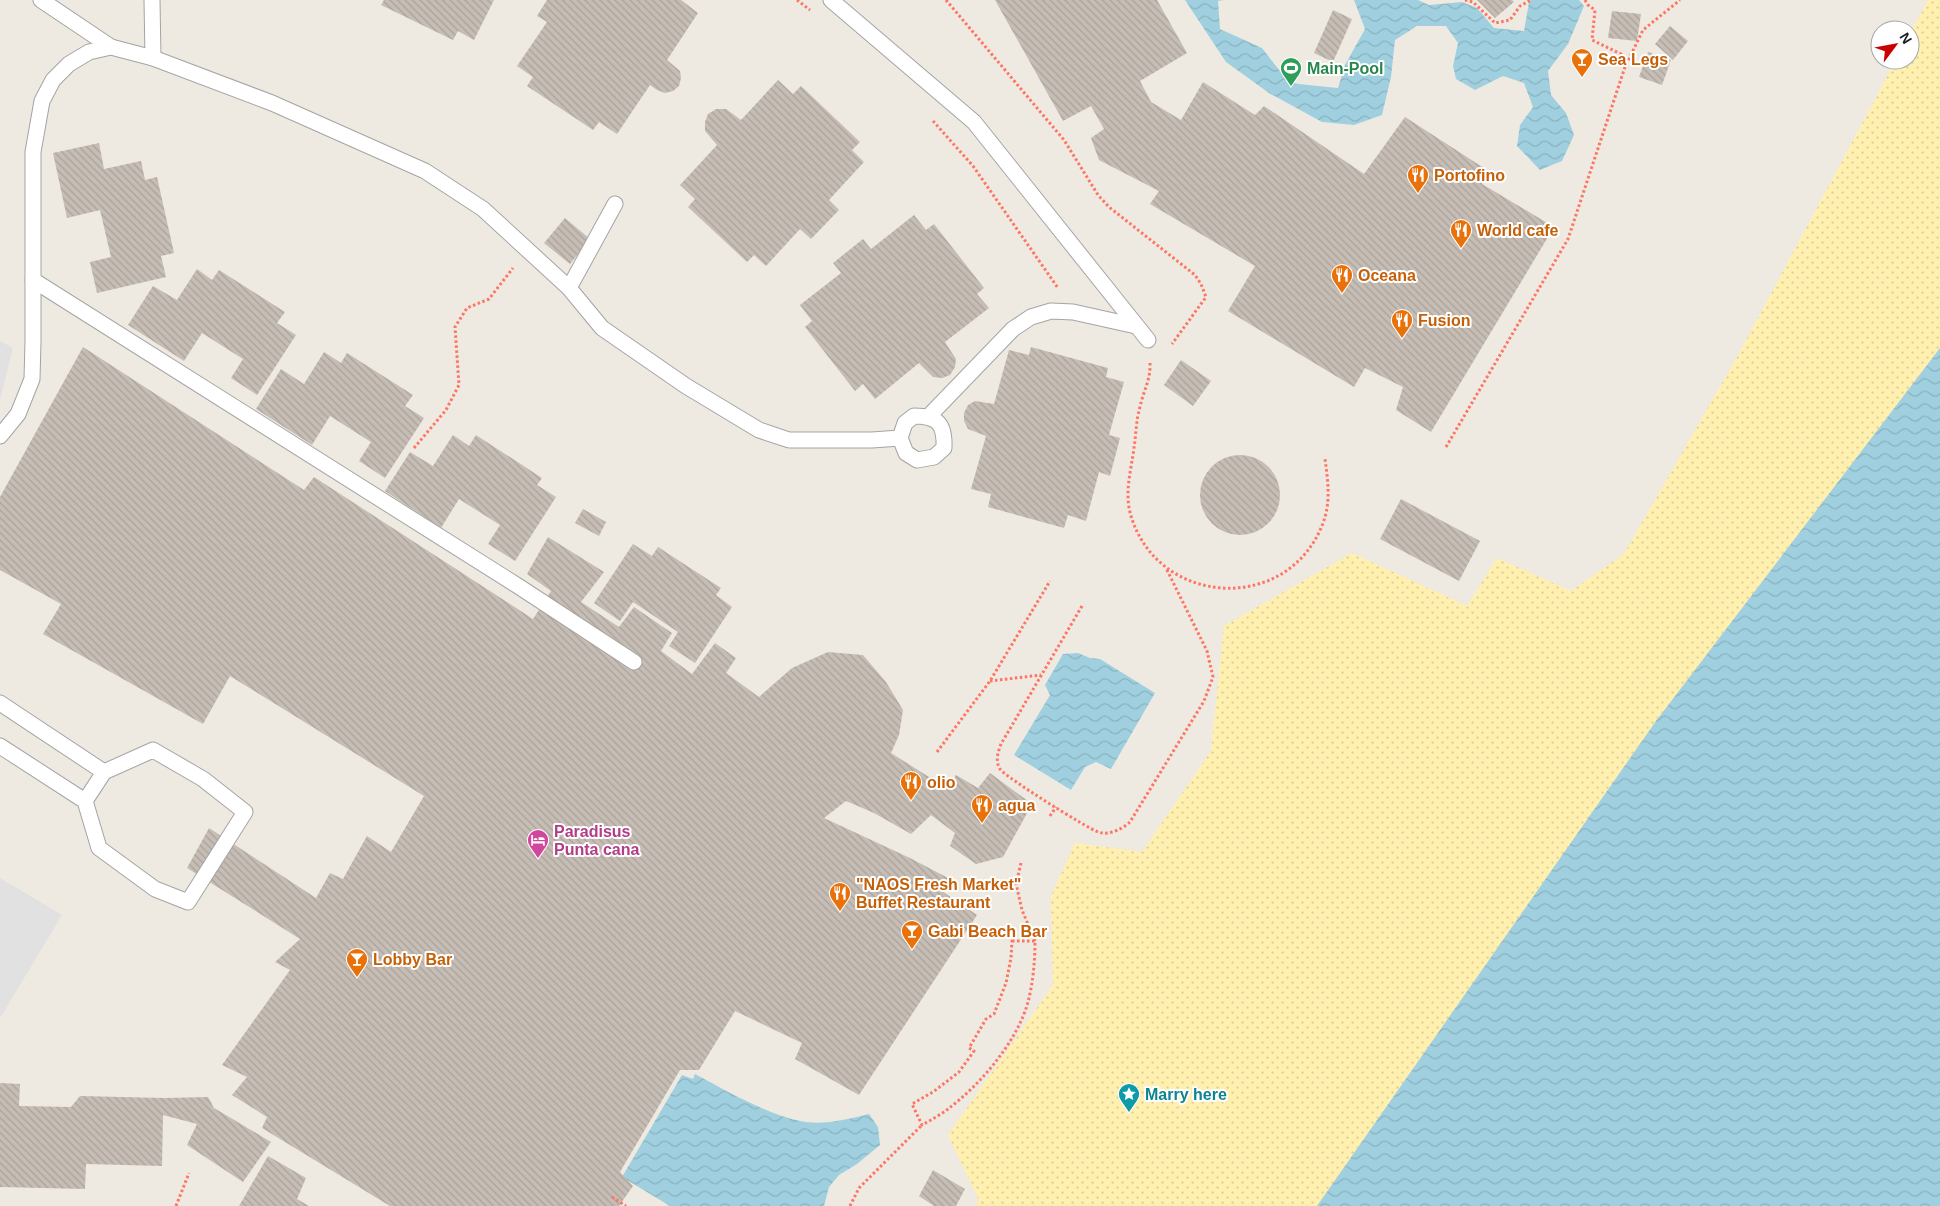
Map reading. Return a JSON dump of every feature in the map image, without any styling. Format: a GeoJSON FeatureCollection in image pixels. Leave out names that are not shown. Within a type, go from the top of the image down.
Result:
{"type":"FeatureCollection","features":[{"type":"Feature","properties":{"kind":"lane"},"geometry":{"type":"LineString","coordinates":[[42,0],[111,47],[154,58],[272,103],[426,171],[483,209],[569,288],[602,328],[686,386],[759,430],[789,440],[900,438]]}},
{"type":"Feature","properties":{"kind":"lane"},"geometry":{"type":"LineString","coordinates":[[152,0],[154,58]]}},
{"type":"Feature","properties":{"kind":"lane"},"geometry":{"type":"LineString","coordinates":[[831,0],[974,122],[1148,340]]}},
{"type":"Feature","properties":{"kind":"lane"},"geometry":{"type":"LineString","coordinates":[[0,436],[18,414],[32,378],[33,152],[42,101],[53,80],[69,64],[89,52],[111,47]]}},
{"type":"Feature","properties":{"kind":"lane"},"geometry":{"type":"LineString","coordinates":[[569,288],[615,204]]}},
{"type":"Feature","properties":{"kind":"lane"},"geometry":{"type":"LineString","coordinates":[[33,280],[518,586],[634,662]]}},
{"type":"Feature","properties":{"kind":"lane"},"geometry":{"type":"LineString","coordinates":[[929,416],[1014,329],[1031,317],[1052,311],[1073,312],[1136,326]]}},
{"type":"Feature","properties":{"kind":"lane"},"geometry":{"type":"LineString","coordinates":[[914,416],[929,416],[938,422],[945,434],[944,448],[934,457],[917,460],[906,453],[900,438],[905,423],[914,416]]}},
{"type":"Feature","properties":{"kind":"lane"},"geometry":{"type":"LineString","coordinates":[[0,702],[104,772]]}},
{"type":"Feature","properties":{"kind":"lane"},"geometry":{"type":"LineString","coordinates":[[0,746],[85,801],[99,848],[155,889],[188,902],[245,812],[203,779],[153,750],[104,772],[85,801]]}},
{"type":"Feature","properties":{"kind":"path"},"geometry":{"type":"LineString","coordinates":[[797,0],[812,12]]}},
{"type":"Feature","properties":{"kind":"path"},"geometry":{"type":"LineString","coordinates":[[946,0],[1064,140],[1098,195],[1109,207],[1195,275],[1201,284],[1206,297],[1167,350]]}},
{"type":"Feature","properties":{"kind":"path"},"geometry":{"type":"LineString","coordinates":[[1465,0],[1473,2],[1495,23],[1510,20],[1520,6],[1531,0]]}},
{"type":"Feature","properties":{"kind":"path"},"geometry":{"type":"LineString","coordinates":[[1585,0],[1595,10],[1592,40],[1621,54],[1625,67]]}},
{"type":"Feature","properties":{"kind":"path"},"geometry":{"type":"LineString","coordinates":[[1446,447],[1568,239],[1625,67],[1644,30],[1680,0]]}},
{"type":"Feature","properties":{"kind":"path"},"geometry":{"type":"LineString","coordinates":[[928,115],[973,166],[1073,312]]}},
{"type":"Feature","properties":{"kind":"path"},"geometry":{"type":"LineString","coordinates":[[414,448],[446,410],[459,385],[455,327],[467,308],[489,299],[526,250]]}},
{"type":"Feature","properties":{"kind":"path"},"geometry":{"type":"LineString","coordinates":[[1148,340],[1150,373]]}},
{"type":"Feature","properties":{"kind":"path"},"geometry":{"type":"LineString","coordinates":[[1082,606],[1001,744],[997,757],[998,763],[1005,775],[1056,807],[1099,832],[1116,831],[1130,822],[1204,701],[1213,677],[1207,651],[1166,568],[1144,544],[1131,515],[1128,483],[1139,409],[1150,373],[1156,365]]}},
{"type":"Feature","properties":{"kind":"path"},"geometry":{"type":"LineString","coordinates":[[1166,568],[1194,583],[1225,589],[1257,586],[1286,572],[1308,550],[1324,522],[1330,491],[1325,460]]}},
{"type":"Feature","properties":{"kind":"path"},"geometry":{"type":"LineString","coordinates":[[937,752],[990,681],[1050,581]]}},
{"type":"Feature","properties":{"kind":"path"},"geometry":{"type":"LineString","coordinates":[[990,681],[1042,675]]}},
{"type":"Feature","properties":{"kind":"path"},"geometry":{"type":"LineString","coordinates":[[1050,816],[1056,807]]}},
{"type":"Feature","properties":{"kind":"path"},"geometry":{"type":"LineString","coordinates":[[850,1206],[859,1188],[922,1125],[948,1109],[996,1062],[1015,1031],[1028,1003],[1035,942],[1022,910],[1016,884],[1021,863]]}},
{"type":"Feature","properties":{"kind":"path"},"geometry":{"type":"LineString","coordinates":[[922,1125],[912,1104],[933,1092],[959,1072],[974,1051],[969,1048],[986,1019],[994,1014],[1006,983],[1012,941],[1035,942]]}},
{"type":"Feature","properties":{"kind":"path"},"geometry":{"type":"LineString","coordinates":[[176,1206],[189,1173]]}},
{"type":"Feature","properties":{"kind":"path"},"geometry":{"type":"LineString","coordinates":[[612,1197],[626,1206]]}},
{"type":"Feature","properties":{"kind":"sand"},"geometry":{"type":"Polygon","coordinates":[[[1928,0],[1940,0],[1940,348],[1656,721],[1317,1206],[976,1206],[979,1200],[948,1135],[1053,985],[1051,896],[1075,843],[1142,852],[1211,751],[1224,626],[1352,553],[1467,606],[1497,558],[1571,591],[1624,554],[1737,357],[1891,70],[1920,70],[1920,20],[1917,20],[1928,0]]]}},
{"type":"Feature","properties":{"kind":"shaded area"},"geometry":{"type":"Polygon","coordinates":[[[0,341],[13,348],[0,400],[0,341]]]}},
{"type":"Feature","properties":{"kind":"shaded area"},"geometry":{"type":"Polygon","coordinates":[[[0,878],[62,915],[0,1018],[0,878]]]}},
{"type":"Feature","properties":{"kind":"water","name":"Main-Pool"},"geometry":{"type":"Polygon","coordinates":[[[1185,0],[1224,0],[1218,1],[1220,29],[1262,48],[1289,83],[1338,88],[1345,65],[1365,29],[1354,0],[1418,0],[1429,5],[1462,2],[1477,8],[1494,28],[1524,31],[1529,2],[1531,0],[1579,0],[1584,6],[1568,44],[1548,71],[1551,95],[1566,113],[1574,135],[1562,161],[1540,170],[1517,146],[1520,125],[1533,107],[1524,83],[1503,76],[1475,90],[1456,79],[1453,66],[1458,43],[1446,26],[1417,26],[1395,40],[1391,77],[1382,115],[1354,125],[1322,122],[1269,93],[1226,62],[1185,0]]]}},
{"type":"Feature","properties":{"kind":"water"},"geometry":{"type":"Polygon","coordinates":[[[1940,348],[1940,1206],[1317,1206],[1656,721],[1940,348]]]}},
{"type":"Feature","properties":{"kind":"water"},"geometry":{"type":"Polygon","coordinates":[[[1078,653],[1090,658],[1100,659],[1155,693],[1111,769],[1096,762],[1085,767],[1071,790],[1014,755],[1050,695],[1045,685],[1063,654],[1078,653]]]}},
{"type":"Feature","properties":{"kind":"water"},"geometry":{"type":"Polygon","coordinates":[[[695,1074],[773,1113],[800,1121],[817,1123],[844,1120],[869,1114],[878,1127],[880,1145],[857,1164],[839,1175],[829,1187],[824,1206],[670,1206],[622,1177],[682,1075],[693,1079],[695,1074]]]}},
{"type":"Feature","properties":{"kind":"building"},"geometry":{"type":"Polygon","coordinates":[[[384,0],[494,0],[474,40],[458,31],[453,40],[381,5],[384,0]]]}},
{"type":"Feature","properties":{"kind":"building"},"geometry":{"type":"Polygon","coordinates":[[[547,0],[681,0],[698,13],[667,60],[680,71],[679,86],[673,91],[665,93],[650,85],[617,134],[599,122],[593,130],[527,86],[533,77],[517,66],[547,22],[537,16],[547,0]]]}},
{"type":"Feature","properties":{"kind":"building"},"geometry":{"type":"Polygon","coordinates":[[[995,0],[1157,0],[1187,53],[1140,81],[1151,102],[1181,120],[1203,82],[1255,115],[1264,106],[1364,174],[1405,117],[1487,170],[1482,184],[1554,227],[1431,432],[1396,410],[1403,387],[1365,368],[1354,387],[1228,311],[1255,266],[1150,204],[1159,191],[1099,160],[1091,138],[1104,129],[1091,106],[1063,121],[995,0]]]}},
{"type":"Feature","properties":{"kind":"building"},"geometry":{"type":"Polygon","coordinates":[[[1477,0],[1512,0],[1514,2],[1495,18],[1477,0]]]}},
{"type":"Feature","properties":{"kind":"building"},"geometry":{"type":"Polygon","coordinates":[[[1333,10],[1352,19],[1333,62],[1314,53],[1333,10]]]}},
{"type":"Feature","properties":{"kind":"building"},"geometry":{"type":"Polygon","coordinates":[[[1612,11],[1641,14],[1637,41],[1608,38],[1612,11]]]}},
{"type":"Feature","properties":{"kind":"building"},"geometry":{"type":"Polygon","coordinates":[[[1670,26],[1688,41],[1673,60],[1655,44],[1670,26]]]}},
{"type":"Feature","properties":{"kind":"building"},"geometry":{"type":"Polygon","coordinates":[[[1648,52],[1671,60],[1662,85],[1639,77],[1648,52]]]}},
{"type":"Feature","properties":{"kind":"building"},"geometry":{"type":"Polygon","coordinates":[[[778,80],[793,94],[801,86],[860,142],[852,150],[864,162],[829,200],[839,210],[811,239],[800,229],[766,266],[754,255],[747,262],[688,207],[695,199],[680,185],[717,145],[705,131],[705,122],[708,114],[716,109],[726,109],[741,120],[778,80]]]}},
{"type":"Feature","properties":{"kind":"building"},"geometry":{"type":"Polygon","coordinates":[[[99,143],[104,169],[141,161],[145,180],[157,177],[174,253],[161,256],[166,277],[97,293],[90,262],[111,257],[100,210],[67,218],[53,153],[99,143]]]}},
{"type":"Feature","properties":{"kind":"building"},"geometry":{"type":"Polygon","coordinates":[[[914,215],[926,230],[934,224],[984,288],[977,294],[989,308],[945,342],[956,359],[955,367],[950,375],[942,378],[933,377],[919,363],[875,399],[863,384],[855,391],[805,327],[812,321],[800,305],[841,273],[833,263],[863,239],[871,249],[914,215]]]}},
{"type":"Feature","properties":{"kind":"building"},"geometry":{"type":"Polygon","coordinates":[[[565,218],[590,239],[570,264],[544,243],[565,218]]]}},
{"type":"Feature","properties":{"kind":"building"},"geometry":{"type":"Polygon","coordinates":[[[197,269],[212,280],[219,270],[285,312],[277,323],[296,335],[257,395],[231,378],[243,359],[202,333],[184,361],[128,325],[153,286],[177,300],[197,269]]]}},
{"type":"Feature","properties":{"kind":"building"},"geometry":{"type":"Polygon","coordinates":[[[83,347],[304,490],[314,477],[533,619],[551,591],[527,574],[548,537],[604,572],[581,602],[619,627],[634,607],[672,633],[661,651],[692,674],[715,643],[736,658],[726,673],[759,697],[792,668],[828,652],[863,655],[886,682],[903,710],[899,735],[891,753],[948,789],[956,775],[978,788],[990,773],[1032,804],[1003,857],[976,864],[950,846],[955,833],[931,815],[911,834],[874,813],[846,801],[824,818],[950,879],[939,889],[977,915],[859,1095],[795,1059],[802,1043],[735,1011],[699,1070],[680,1070],[620,1172],[633,1186],[619,1206],[390,1206],[262,1128],[267,1117],[232,1095],[247,1077],[222,1065],[290,970],[275,962],[300,939],[187,868],[209,828],[316,898],[330,873],[343,879],[367,836],[391,852],[424,796],[230,676],[203,724],[43,634],[61,604],[0,570],[0,497],[83,347]]]}},
{"type":"Feature","properties":{"kind":"building"},"geometry":{"type":"Polygon","coordinates":[[[1031,347],[1108,368],[1106,377],[1124,382],[1109,435],[1120,438],[1110,476],[1099,472],[1086,521],[1068,515],[1064,528],[988,507],[991,494],[971,489],[986,436],[968,429],[964,421],[964,413],[968,405],[975,401],[994,404],[1009,350],[1029,355],[1031,347]]]}},
{"type":"Feature","properties":{"kind":"building"},"geometry":{"type":"Polygon","coordinates":[[[324,352],[341,363],[347,353],[413,395],[405,406],[424,418],[385,478],[359,461],[371,442],[330,416],[312,445],[256,409],[281,369],[304,384],[324,352]]]}},
{"type":"Feature","properties":{"kind":"building"},"geometry":{"type":"Polygon","coordinates":[[[1181,360],[1211,381],[1193,406],[1164,385],[1181,360]]]}},
{"type":"Feature","properties":{"kind":"building"},"geometry":{"type":"Polygon","coordinates":[[[453,435],[469,446],[476,435],[542,478],[537,485],[556,497],[515,561],[488,544],[500,525],[459,499],[441,528],[385,491],[410,452],[433,466],[453,435]]]}},
{"type":"Feature","properties":{"kind":"building"},"geometry":{"type":"Polygon","coordinates":[[[1232,455],[1248,455],[1269,466],[1280,487],[1280,503],[1269,524],[1248,535],[1232,535],[1218,529],[1206,517],[1200,503],[1200,487],[1206,473],[1218,461],[1232,455]]]}},
{"type":"Feature","properties":{"kind":"building"},"geometry":{"type":"Polygon","coordinates":[[[1401,499],[1480,541],[1459,581],[1380,539],[1401,499]]]}},
{"type":"Feature","properties":{"kind":"building"},"geometry":{"type":"Polygon","coordinates":[[[583,509],[606,522],[599,536],[575,523],[583,509]]]}},
{"type":"Feature","properties":{"kind":"building"},"geometry":{"type":"Polygon","coordinates":[[[633,544],[652,556],[658,547],[721,588],[716,595],[732,607],[695,663],[669,646],[678,632],[633,602],[620,621],[594,603],[633,544]]]}},
{"type":"Feature","properties":{"kind":"building"},"geometry":{"type":"Polygon","coordinates":[[[0,1083],[20,1084],[19,1106],[71,1107],[80,1096],[208,1097],[214,1108],[271,1142],[243,1182],[187,1145],[197,1124],[163,1115],[162,1166],[86,1164],[85,1189],[0,1187],[0,1083]]]}},
{"type":"Feature","properties":{"kind":"building"},"geometry":{"type":"Polygon","coordinates":[[[268,1156],[306,1178],[297,1199],[309,1206],[239,1206],[268,1156]]]}},
{"type":"Feature","properties":{"kind":"building"},"geometry":{"type":"Polygon","coordinates":[[[933,1170],[965,1189],[956,1206],[934,1206],[919,1196],[933,1170]]]}},
{"type":"Feature","properties":{"kind":"place","name":"Sea Legs"},"geometry":{"type":"Point","coordinates":[1582,78]}},
{"type":"Feature","properties":{"kind":"place","name":"Main-Pool"},"geometry":{"type":"Point","coordinates":[1291,87]}},
{"type":"Feature","properties":{"kind":"place","name":"Portofino"},"geometry":{"type":"Point","coordinates":[1418,194]}},
{"type":"Feature","properties":{"kind":"place","name":"World cafe"},"geometry":{"type":"Point","coordinates":[1461,249]}},
{"type":"Feature","properties":{"kind":"place","name":"Oceana"},"geometry":{"type":"Point","coordinates":[1342,294]}},
{"type":"Feature","properties":{"kind":"place","name":"Fusion"},"geometry":{"type":"Point","coordinates":[1402,339]}},
{"type":"Feature","properties":{"kind":"place","name":"olio"},"geometry":{"type":"Point","coordinates":[911,801]}},
{"type":"Feature","properties":{"kind":"place","name":"agua"},"geometry":{"type":"Point","coordinates":[982,824]}},
{"type":"Feature","properties":{"kind":"place","name":"Paradisus Punta cana"},"geometry":{"type":"Point","coordinates":[538,859]}},
{"type":"Feature","properties":{"kind":"place","name":"\"NAOS Fresh Market\" Buffet Restaurant"},"geometry":{"type":"Point","coordinates":[840,912]}},
{"type":"Feature","properties":{"kind":"place","name":"Gabi Beach Bar"},"geometry":{"type":"Point","coordinates":[912,950]}},
{"type":"Feature","properties":{"kind":"place","name":"Lobby Bar"},"geometry":{"type":"Point","coordinates":[357,978]}},
{"type":"Feature","properties":{"kind":"place","name":"Marry here"},"geometry":{"type":"Point","coordinates":[1129,1113]}}]}
